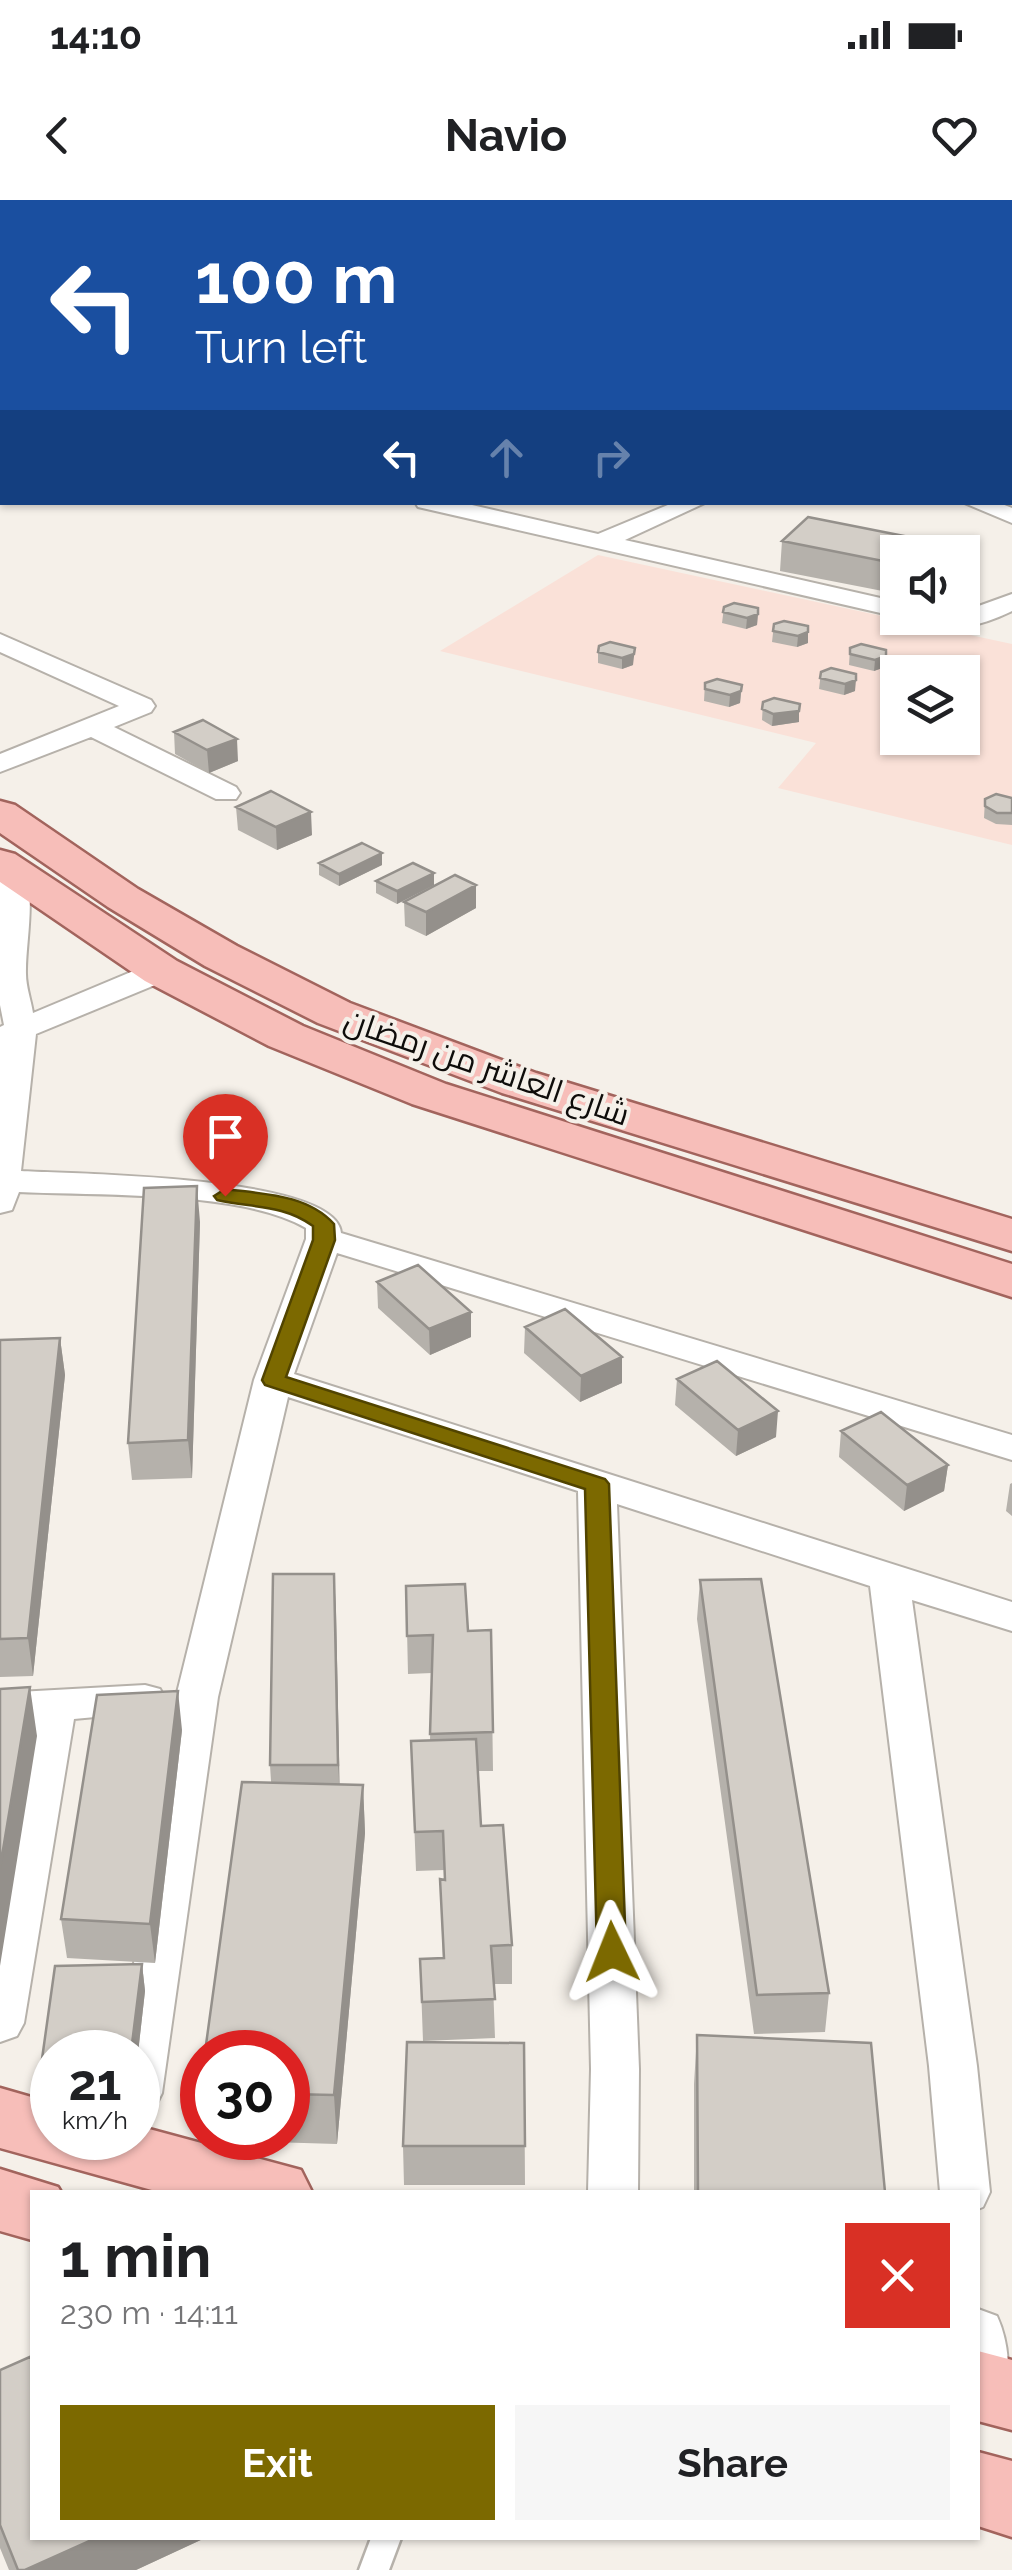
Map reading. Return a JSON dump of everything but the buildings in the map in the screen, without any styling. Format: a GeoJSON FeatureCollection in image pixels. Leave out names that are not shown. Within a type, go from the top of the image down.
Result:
{"type":"FeatureCollection","features":[{"type":"Feature","properties":{"kind":"main road","name":"شارع العاشر من رمضان"},"geometry":{"type":"LineString","coordinates":[[0,814],[123,898],[221,956],[334,1013],[519,1083],[1012,1236]]}},
{"type":"Feature","properties":{"kind":"main road","name":"شارع العاشر من رمضان"},"geometry":{"type":"LineString","coordinates":[[5,867],[161,971],[286,1036],[428,1094],[1012,1281]]}},
{"type":"Feature","properties":{"kind":"main road"},"geometry":{"type":"LineString","coordinates":[[0,2118],[30,2127]]}},
{"type":"Feature","properties":{"kind":"main road"},"geometry":{"type":"LineString","coordinates":[[160,2148],[270,2190]]}},
{"type":"Feature","properties":{"kind":"main road"},"geometry":{"type":"LineString","coordinates":[[0,2200],[30,2208]]}},
{"type":"Feature","properties":{"kind":"main road"},"geometry":{"type":"LineString","coordinates":[[980,2490],[1012,2499]]}},
{"type":"Feature","properties":{"kind":"street"},"geometry":{"type":"LineString","coordinates":[[436,505],[880,606]]}},
{"type":"Feature","properties":{"kind":"street"},"geometry":{"type":"LineString","coordinates":[[464,513],[483,505]]}},
{"type":"Feature","properties":{"kind":"street"},"geometry":{"type":"LineString","coordinates":[[598,542],[689,505]]}},
{"type":"Feature","properties":{"kind":"street"},"geometry":{"type":"LineString","coordinates":[[981,505],[1012,516]]}},
{"type":"Feature","properties":{"kind":"street"},"geometry":{"type":"LineString","coordinates":[[980,617],[1012,602]]}},
{"type":"Feature","properties":{"kind":"street"},"geometry":{"type":"LineString","coordinates":[[0,642],[142,705],[95,728],[0,764]]}},
{"type":"Feature","properties":{"kind":"street"},"geometry":{"type":"LineString","coordinates":[[95,728],[226,793]]}},
{"type":"Feature","properties":{"kind":"street"},"geometry":{"type":"LineString","coordinates":[[5,867],[14,915],[5,982],[10,1034],[2,1193],[262,1198],[317,1217],[323,1224],[324,1240],[273,1380],[198,1697],[135,2030]]}},
{"type":"Feature","properties":{"kind":"street"},"geometry":{"type":"LineString","coordinates":[[10,1034],[161,971]]}},
{"type":"Feature","properties":{"kind":"street"},"geometry":{"type":"LineString","coordinates":[[324,1240],[416,1264],[1012,1448]]}},
{"type":"Feature","properties":{"kind":"street"},"geometry":{"type":"LineString","coordinates":[[273,1380],[1012,1617]]}},
{"type":"Feature","properties":{"kind":"street"},"geometry":{"type":"LineString","coordinates":[[597,1484],[615,2069],[614,2190]]}},
{"type":"Feature","properties":{"kind":"street"},"geometry":{"type":"LineString","coordinates":[[890,1578],[953,2066],[965,2190]]}},
{"type":"Feature","properties":{"kind":"street"},"geometry":{"type":"LineString","coordinates":[[0,1708],[198,1697]]}},
{"type":"Feature","properties":{"kind":"street"},"geometry":{"type":"LineString","coordinates":[[0,2023],[55,1705]]}},
{"type":"Feature","properties":{"kind":"lane"},"geometry":{"type":"LineString","coordinates":[[374,2570],[385,2540]]}},
{"type":"Feature","properties":{"kind":"shaded area"},"geometry":{"type":"Polygon","coordinates":[[[598,555],[880,616],[880,635],[970,635],[1012,644],[1012,845],[778,788],[816,743],[440,651],[598,555]]]}},
{"type":"Feature","properties":{"kind":"route"},"geometry":{"type":"LineString","coordinates":[[225,1196],[280,1202],[306,1211],[323,1224],[324,1240],[273,1380],[597,1484],[612,1952]]}}]}
